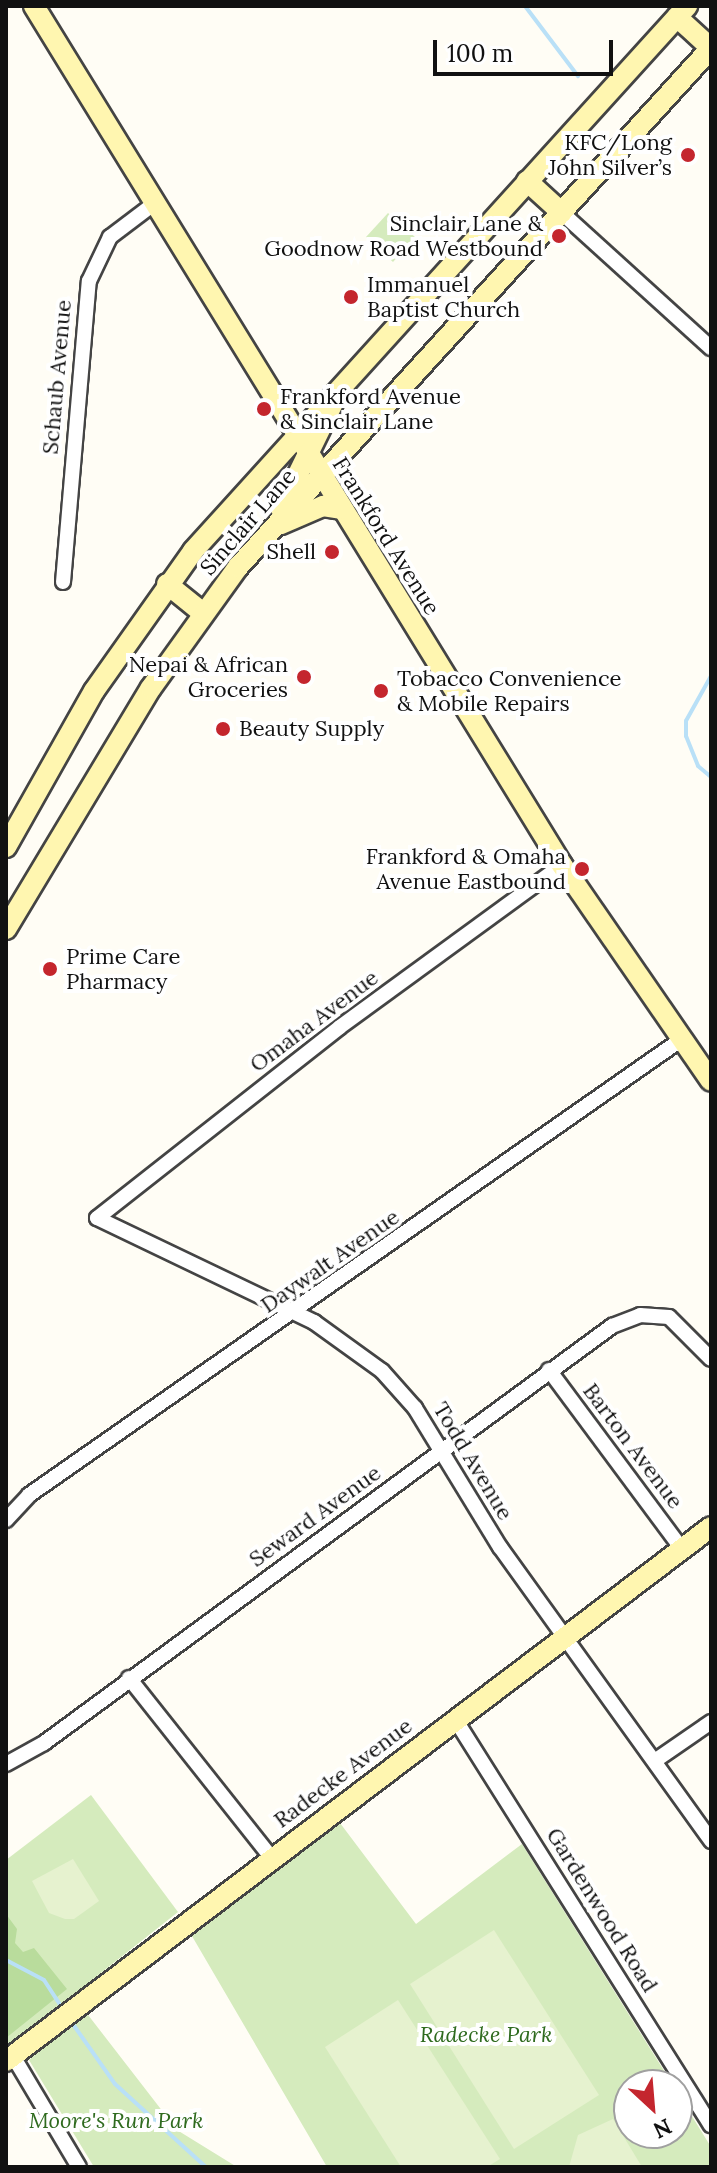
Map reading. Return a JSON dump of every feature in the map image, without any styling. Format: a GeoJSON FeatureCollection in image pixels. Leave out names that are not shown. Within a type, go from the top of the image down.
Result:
{"type":"FeatureCollection","features":[{"type":"Feature","properties":{"kind":"street","name":"Frankford Avenue"},"geometry":{"type":"LineString","coordinates":[[34,6],[562,865],[711,1081]]}},
{"type":"Feature","properties":{"kind":"street"},"geometry":{"type":"LineString","coordinates":[[682,12],[711,48]]}},
{"type":"Feature","properties":{"kind":"street","name":"Sinclair Lane"},"geometry":{"type":"LineString","coordinates":[[6,847],[94,691],[167,584],[296,433],[682,12]]}},
{"type":"Feature","properties":{"kind":"street","name":"Sinclair Lane"},"geometry":{"type":"LineString","coordinates":[[6,929],[151,688],[203,613],[271,529],[711,48]]}},
{"type":"Feature","properties":{"kind":"street"},"geometry":{"type":"LineString","coordinates":[[527,181],[711,348]]}},
{"type":"Feature","properties":{"kind":"street","name":"Schaub Avenue"},"geometry":{"type":"LineString","coordinates":[[63,582],[89,281],[110,237],[155,203]]}},
{"type":"Feature","properties":{"kind":"street"},"geometry":{"type":"LineString","coordinates":[[271,529],[342,383]]}},
{"type":"Feature","properties":{"kind":"street"},"geometry":{"type":"LineString","coordinates":[[271,529],[323,506],[341,509]]}},
{"type":"Feature","properties":{"kind":"street"},"geometry":{"type":"LineString","coordinates":[[167,584],[203,613]]}},
{"type":"Feature","properties":{"kind":"street","name":"Omaha Avenue"},"geometry":{"type":"LineString","coordinates":[[97,1218],[340,1027],[562,865]]}},
{"type":"Feature","properties":{"kind":"street","name":"Daywalt Avenue"},"geometry":{"type":"LineString","coordinates":[[6,1520],[29,1495],[295,1313],[682,1039]]}},
{"type":"Feature","properties":{"kind":"street","name":"Todd Avenue"},"geometry":{"type":"LineString","coordinates":[[97,1218],[295,1313],[338,1337],[382,1371],[442,1450],[482,1521],[656,1760],[711,1841]]}},
{"type":"Feature","properties":{"kind":"street","name":"Seward Avenue"},"geometry":{"type":"LineString","coordinates":[[6,1764],[44,1743],[612,1326],[654,1314],[681,1325],[711,1359]]}},
{"type":"Feature","properties":{"kind":"street","name":"Barton Avenue"},"geometry":{"type":"LineString","coordinates":[[549,1370],[682,1549]]}},
{"type":"Feature","properties":{"kind":"street","name":"Radecke Avenue"},"geometry":{"type":"LineString","coordinates":[[9,2059],[271,1857],[711,1527]]}},
{"type":"Feature","properties":{"kind":"street"},"geometry":{"type":"LineString","coordinates":[[129,1678],[271,1857]]}},
{"type":"Feature","properties":{"kind":"street","name":"Gardenwood Road"},"geometry":{"type":"LineString","coordinates":[[455,1719],[711,2125]]}},
{"type":"Feature","properties":{"kind":"street"},"geometry":{"type":"LineString","coordinates":[[656,1760],[711,1722]]}},
{"type":"Feature","properties":{"kind":"street"},"geometry":{"type":"LineString","coordinates":[[9,2059],[79,2167]]}},
{"type":"Feature","properties":{"kind":"green space"},"geometry":{"type":"Polygon","coordinates":[[[388,213],[415,237],[393,262],[366,237],[388,213]]]}},
{"type":"Feature","properties":{"kind":"green space"},"geometry":{"type":"Polygon","coordinates":[[[91,1795],[178,1912],[6,2048],[6,1860],[91,1795]]]}},
{"type":"Feature","properties":{"kind":"green space","name":"Radecke Park"},"geometry":{"type":"Polygon","coordinates":[[[337,1819],[416,1924],[522,1844],[663,2069],[613,2069],[613,2149],[693,2149],[693,2118],[711,2147],[711,2167],[327,2167],[189,1931],[337,1819]]]}},
{"type":"Feature","properties":{"kind":"green space"},"geometry":{"type":"Polygon","coordinates":[[[73,1859],[99,1901],[74,1919],[65,1919],[49,1913],[32,1881],[73,1859]]]}},
{"type":"Feature","properties":{"kind":"green space"},"geometry":{"type":"Polygon","coordinates":[[[6,1914],[17,1929],[15,1943],[23,1952],[34,1948],[67,1989],[6,2038],[6,1914]]]}},
{"type":"Feature","properties":{"kind":"green space"},"geometry":{"type":"Polygon","coordinates":[[[494,1930],[599,2095],[514,2149],[410,1984],[494,1930]]]}},
{"type":"Feature","properties":{"kind":"green space"},"geometry":{"type":"Polygon","coordinates":[[[398,2000],[500,2159],[487,2167],[401,2167],[325,2047],[398,2000]]]}},
{"type":"Feature","properties":{"kind":"green space","name":"Moore's Run Park"},"geometry":{"type":"Polygon","coordinates":[[[85,2011],[177,2130],[237,2167],[94,2167],[29,2060],[85,2011]]]}},
{"type":"Feature","properties":{"kind":"green space"},"geometry":{"type":"Polygon","coordinates":[[[613,2119],[613,2149],[631,2149],[642,2167],[569,2167],[578,2135],[613,2119]]]}},
{"type":"Feature","properties":{"kind":"waterway"},"geometry":{"type":"LineString","coordinates":[[525,6],[578,76]]}},
{"type":"Feature","properties":{"kind":"waterway"},"geometry":{"type":"LineString","coordinates":[[711,676],[686,721],[686,736],[698,766],[711,777]]}},
{"type":"Feature","properties":{"kind":"waterway"},"geometry":{"type":"LineString","coordinates":[[6,1960],[44,1980],[63,2009]]}},
{"type":"Feature","properties":{"kind":"waterway"},"geometry":{"type":"LineString","coordinates":[[70,2020],[115,2084],[206,2167]]}},
{"type":"Feature","properties":{"kind":"place","name":"KFC/Long John Silver’s"},"geometry":{"type":"Point","coordinates":[688,155]}},
{"type":"Feature","properties":{"kind":"place","name":"Sinclair Lane & Goodnow Road Westbound"},"geometry":{"type":"Point","coordinates":[559,236]}},
{"type":"Feature","properties":{"kind":"place","name":"Immanuel Baptist Church"},"geometry":{"type":"Point","coordinates":[351,297]}},
{"type":"Feature","properties":{"kind":"place","name":"Frankford Avenue & Sinclair Lane"},"geometry":{"type":"Point","coordinates":[264,409]}},
{"type":"Feature","properties":{"kind":"place","name":"Shell"},"geometry":{"type":"Point","coordinates":[332,552]}},
{"type":"Feature","properties":{"kind":"place","name":"Nepai & African Groceries"},"geometry":{"type":"Point","coordinates":[304,677]}},
{"type":"Feature","properties":{"kind":"place","name":"Tobacco Convenience & Mobile Repairs"},"geometry":{"type":"Point","coordinates":[381,691]}},
{"type":"Feature","properties":{"kind":"place","name":"Beauty Supply"},"geometry":{"type":"Point","coordinates":[223,729]}},
{"type":"Feature","properties":{"kind":"place","name":"Frankford & Omaha Avenue Eastbound"},"geometry":{"type":"Point","coordinates":[582,869]}},
{"type":"Feature","properties":{"kind":"place","name":"Prime Care Pharmacy"},"geometry":{"type":"Point","coordinates":[50,969]}}]}
